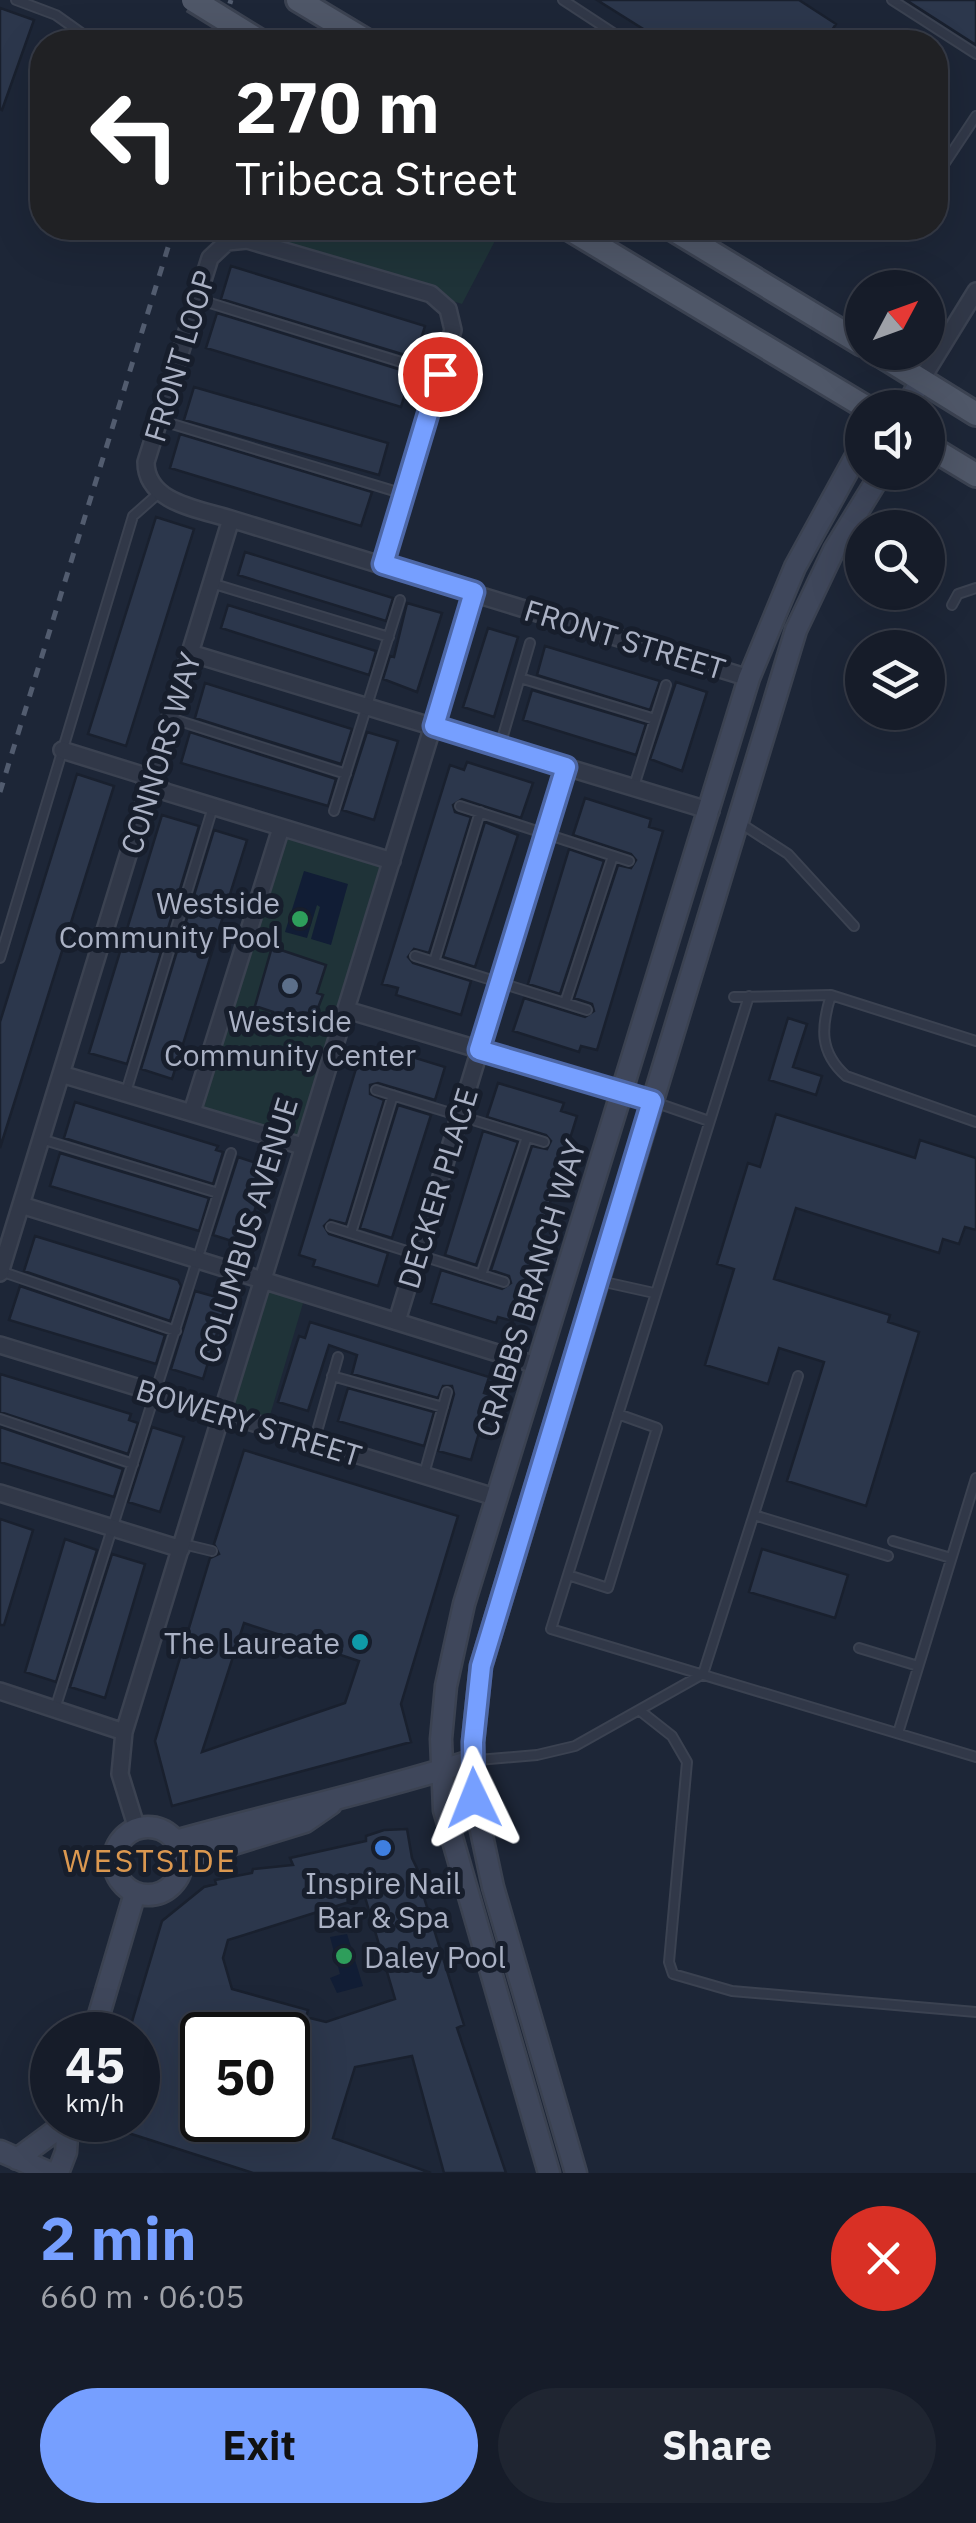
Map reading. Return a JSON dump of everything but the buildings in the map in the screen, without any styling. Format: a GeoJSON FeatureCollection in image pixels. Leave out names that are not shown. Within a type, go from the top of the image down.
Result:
{"type":"FeatureCollection","features":[{"type":"Feature","properties":{"kind":"main road"},"geometry":{"type":"LineString","coordinates":[[192,0],[241,30]]}},
{"type":"Feature","properties":{"kind":"main road"},"geometry":{"type":"LineString","coordinates":[[298,0],[348,30]]}},
{"type":"Feature","properties":{"kind":"main road"},"geometry":{"type":"LineString","coordinates":[[588,240],[845,395]]}},
{"type":"Feature","properties":{"kind":"main road"},"geometry":{"type":"LineString","coordinates":[[692,240],[845,334]]}},
{"type":"Feature","properties":{"kind":"main road"},"geometry":{"type":"LineString","coordinates":[[902,370],[976,414]]}},
{"type":"Feature","properties":{"kind":"main road"},"geometry":{"type":"LineString","coordinates":[[916,390],[920,382]]}},
{"type":"Feature","properties":{"kind":"main road"},"geometry":{"type":"LineString","coordinates":[[945,456],[976,475]]}},
{"type":"Feature","properties":{"kind":"main road","name":"CRABBS BRANCH WAY"},"geometry":{"type":"LineString","coordinates":[[549,2173],[449,1835],[441,1771],[446,1686],[464,1604],[749,678],[795,566],[845,476]]}},
{"type":"Feature","properties":{"kind":"main road","name":"CRABBS BRANCH WAY"},"geometry":{"type":"LineString","coordinates":[[576,2173],[494,1887],[474,1798],[481,1666],[796,630],[834,550],[871,490]]}},
{"type":"Feature","properties":{"kind":"main road"},"geometry":{"type":"LineString","coordinates":[[178,1850],[298,1805],[333,1803],[474,1760]]}},
{"type":"Feature","properties":{"kind":"main road"},"geometry":{"type":"LineString","coordinates":[[137,1829],[158,1829],[178,1850],[171,1886],[154,1894],[136,1893],[121,1882],[114,1865],[117,1847],[137,1829]]}},
{"type":"Feature","properties":{"kind":"main road"},"geometry":{"type":"LineString","coordinates":[[101,2012],[136,1893]]}},
{"type":"Feature","properties":{"kind":"main road"},"geometry":{"type":"LineString","coordinates":[[8,2155],[31,2142]]}},
{"type":"Feature","properties":{"kind":"main road"},"geometry":{"type":"LineString","coordinates":[[58,2173],[66,2142]]}},
{"type":"Feature","properties":{"kind":"main road"},"geometry":{"type":"LineString","coordinates":[[8,2155],[50,2173]]}},
{"type":"Feature","properties":{"kind":"street","name":"FRONT LOOP"},"geometry":{"type":"LineString","coordinates":[[159,493],[146,475],[146,462],[210,258],[235,240],[431,294],[452,318],[453,330],[383,564]]}},
{"type":"Feature","properties":{"kind":"street"},"geometry":{"type":"LineString","coordinates":[[920,382],[976,291]]}},
{"type":"Feature","properties":{"kind":"street","name":"FRONT STREET"},"geometry":{"type":"LineString","coordinates":[[159,493],[230,520],[749,678]]}},
{"type":"Feature","properties":{"kind":"street","name":"CONNORS WAY"},"geometry":{"type":"LineString","coordinates":[[0,1272],[230,520]]}},
{"type":"Feature","properties":{"kind":"street","name":"COLUMBUS AVENUE"},"geometry":{"type":"LineString","coordinates":[[137,1829],[120,1774],[124,1732],[474,592]]}},
{"type":"Feature","properties":{"kind":"street"},"geometry":{"type":"LineString","coordinates":[[190,653],[710,811]]}},
{"type":"Feature","properties":{"kind":"street"},"geometry":{"type":"LineString","coordinates":[[62,750],[139,774],[213,807],[392,861]]}},
{"type":"Feature","properties":{"kind":"street","name":"DECKER PLACE"},"geometry":{"type":"LineString","coordinates":[[397,1321],[566,767]]}},
{"type":"Feature","properties":{"kind":"street"},"geometry":{"type":"LineString","coordinates":[[192,1112],[281,828]]}},
{"type":"Feature","properties":{"kind":"street"},"geometry":{"type":"LineString","coordinates":[[346,1010],[652,1101]]}},
{"type":"Feature","properties":{"kind":"street"},"geometry":{"type":"LineString","coordinates":[[61,1074],[302,1146]]}},
{"type":"Feature","properties":{"kind":"street"},"geometry":{"type":"LineString","coordinates":[[21,1204],[539,1366]]}},
{"type":"Feature","properties":{"kind":"street","name":"BOWERY STREET"},"geometry":{"type":"LineString","coordinates":[[0,1345],[498,1498]]}},
{"type":"Feature","properties":{"kind":"street"},"geometry":{"type":"LineString","coordinates":[[0,1493],[182,1547]]}},
{"type":"Feature","properties":{"kind":"street"},"geometry":{"type":"LineString","coordinates":[[0,1692],[124,1732]]}},
{"type":"Feature","properties":{"kind":"lane"},"geometry":{"type":"LineString","coordinates":[[16,0],[56,15],[77,30]]}},
{"type":"Feature","properties":{"kind":"lane"},"geometry":{"type":"LineString","coordinates":[[563,0],[609,30]]}},
{"type":"Feature","properties":{"kind":"lane"},"geometry":{"type":"LineString","coordinates":[[892,0],[939,30]]}},
{"type":"Feature","properties":{"kind":"lane"},"geometry":{"type":"LineString","coordinates":[[948,36],[976,54]]}},
{"type":"Feature","properties":{"kind":"lane"},"geometry":{"type":"LineString","coordinates":[[948,158],[976,116]]}},
{"type":"Feature","properties":{"kind":"lane"},"geometry":{"type":"LineString","coordinates":[[197,299],[440,374]]}},
{"type":"Feature","properties":{"kind":"lane"},"geometry":{"type":"LineString","coordinates":[[159,420],[404,494]]}},
{"type":"Feature","properties":{"kind":"lane"},"geometry":{"type":"LineString","coordinates":[[0,958],[133,516],[159,493]]}},
{"type":"Feature","properties":{"kind":"lane"},"geometry":{"type":"LineString","coordinates":[[212,583],[389,636]]}},
{"type":"Feature","properties":{"kind":"lane"},"geometry":{"type":"LineString","coordinates":[[952,605],[958,594],[976,588]]}},
{"type":"Feature","properties":{"kind":"lane"},"geometry":{"type":"LineString","coordinates":[[334,811],[400,600]]}},
{"type":"Feature","properties":{"kind":"lane"},"geometry":{"type":"LineString","coordinates":[[500,746],[530,643]]}},
{"type":"Feature","properties":{"kind":"lane"},"geometry":{"type":"LineString","coordinates":[[520,678],[655,719]]}},
{"type":"Feature","properties":{"kind":"lane"},"geometry":{"type":"LineString","coordinates":[[634,788],[666,685]]}},
{"type":"Feature","properties":{"kind":"lane"},"geometry":{"type":"LineString","coordinates":[[170,718],[346,774]]}},
{"type":"Feature","properties":{"kind":"lane"},"geometry":{"type":"LineString","coordinates":[[460,806],[629,861]]}},
{"type":"Feature","properties":{"kind":"lane"},"geometry":{"type":"LineString","coordinates":[[126,1092],[213,807]]}},
{"type":"Feature","properties":{"kind":"lane"},"geometry":{"type":"LineString","coordinates":[[434,962],[480,812]]}},
{"type":"Feature","properties":{"kind":"lane"},"geometry":{"type":"LineString","coordinates":[[740,824],[788,854],[854,926]]}},
{"type":"Feature","properties":{"kind":"lane"},"geometry":{"type":"LineString","coordinates":[[565,1003],[613,856]]}},
{"type":"Feature","properties":{"kind":"lane"},"geometry":{"type":"LineString","coordinates":[[415,956],[587,1010]]}},
{"type":"Feature","properties":{"kind":"lane"},"geometry":{"type":"LineString","coordinates":[[831,994],[823,1030],[830,1062],[863,1085],[976,1122]]}},
{"type":"Feature","properties":{"kind":"lane"},"geometry":{"type":"LineString","coordinates":[[734,997],[831,994],[976,1041]]}},
{"type":"Feature","properties":{"kind":"lane"},"geometry":{"type":"LineString","coordinates":[[749,996],[551,1629],[976,1757]]}},
{"type":"Feature","properties":{"kind":"lane"},"geometry":{"type":"LineString","coordinates":[[376,1090],[544,1142]]}},
{"type":"Feature","properties":{"kind":"lane"},"geometry":{"type":"LineString","coordinates":[[351,1233],[393,1095]]}},
{"type":"Feature","properties":{"kind":"lane"},"geometry":{"type":"LineString","coordinates":[[652,1101],[709,1121]]}},
{"type":"Feature","properties":{"kind":"lane"},"geometry":{"type":"LineString","coordinates":[[481,1275],[527,1137]]}},
{"type":"Feature","properties":{"kind":"lane"},"geometry":{"type":"LineString","coordinates":[[41,1139],[218,1193]]}},
{"type":"Feature","properties":{"kind":"lane"},"geometry":{"type":"LineString","coordinates":[[55,1709],[231,1152]]}},
{"type":"Feature","properties":{"kind":"lane"},"geometry":{"type":"LineString","coordinates":[[331,1227],[504,1282]]}},
{"type":"Feature","properties":{"kind":"lane"},"geometry":{"type":"LineString","coordinates":[[0,1272],[176,1331]]}},
{"type":"Feature","properties":{"kind":"lane"},"geometry":{"type":"LineString","coordinates":[[599,1281],[654,1294]]}},
{"type":"Feature","properties":{"kind":"lane"},"geometry":{"type":"LineString","coordinates":[[314,1442],[338,1356]]}},
{"type":"Feature","properties":{"kind":"lane"},"geometry":{"type":"LineString","coordinates":[[332,1376],[442,1407]]}},
{"type":"Feature","properties":{"kind":"lane"},"geometry":{"type":"LineString","coordinates":[[474,1760],[537,1755],[575,1746],[703,1674],[798,1376]]}},
{"type":"Feature","properties":{"kind":"lane"},"geometry":{"type":"LineString","coordinates":[[424,1474],[447,1392]]}},
{"type":"Feature","properties":{"kind":"lane"},"geometry":{"type":"LineString","coordinates":[[568,1575],[608,1588],[656,1428],[618,1414]]}},
{"type":"Feature","properties":{"kind":"lane"},"geometry":{"type":"LineString","coordinates":[[0,1419],[133,1464]]}},
{"type":"Feature","properties":{"kind":"lane"},"geometry":{"type":"LineString","coordinates":[[898,1733],[976,1478]]}},
{"type":"Feature","properties":{"kind":"lane"},"geometry":{"type":"LineString","coordinates":[[754,1514],[888,1556]]}},
{"type":"Feature","properties":{"kind":"lane"},"geometry":{"type":"LineString","coordinates":[[893,1541],[951,1558]]}},
{"type":"Feature","properties":{"kind":"lane"},"geometry":{"type":"LineString","coordinates":[[182,1547],[212,1551]]}},
{"type":"Feature","properties":{"kind":"lane"},"geometry":{"type":"LineString","coordinates":[[860,1648],[918,1666]]}},
{"type":"Feature","properties":{"kind":"lane"},"geometry":{"type":"LineString","coordinates":[[639,1710],[672,1736],[688,1762],[669,1962],[673,1974],[732,1991],[976,2012]]}},
{"type":"Feature","properties":{"kind":"green space"},"geometry":{"type":"Polygon","coordinates":[[[257,240],[495,240],[462,304],[257,240]]]}},
{"type":"Feature","properties":{"kind":"green space"},"geometry":{"type":"Polygon","coordinates":[[[282,830],[389,863],[300,1142],[192,1112],[282,830]]]}},
{"type":"Feature","properties":{"kind":"green space"},"geometry":{"type":"Polygon","coordinates":[[[263,1280],[306,1293],[266,1429],[222,1416],[263,1280]]]}},
{"type":"Feature","properties":{"kind":"water","name":"Westside Community Pool"},"geometry":{"type":"Polygon","coordinates":[[[304,871],[348,884],[331,945],[311,939],[320,907],[317,905],[307,938],[285,932],[304,871]]]}},
{"type":"Feature","properties":{"kind":"water","name":"Daley Pool"},"geometry":{"type":"Polygon","coordinates":[[[347,1934],[363,1986],[337,1993],[330,1978],[340,1974],[330,1937],[347,1934]]]}},
{"type":"Feature","properties":{"kind":"railway"},"geometry":{"type":"LineString","coordinates":[[222,30],[231,0]]}},
{"type":"Feature","properties":{"kind":"railway"},"geometry":{"type":"LineString","coordinates":[[0,792],[170,240]]}},
{"type":"Feature","properties":{"kind":"place","name":"Westside Community Pool"},"geometry":{"type":"Point","coordinates":[300,919]}},
{"type":"Feature","properties":{"kind":"place","name":"Westside Community Center"},"geometry":{"type":"Point","coordinates":[290,986]}},
{"type":"Feature","properties":{"kind":"place","name":"The Laureate"},"geometry":{"type":"Point","coordinates":[360,1642]}},
{"type":"Feature","properties":{"kind":"place","name":"Inspire Nail Bar & Spa"},"geometry":{"type":"Point","coordinates":[383,1848]}},
{"type":"Feature","properties":{"kind":"place","name":"Daley Pool"},"geometry":{"type":"Point","coordinates":[344,1956]}},
{"type":"Feature","properties":{"kind":"district","name":"WESTSIDE"},"geometry":{"type":"Point","coordinates":[150,1860]}},
{"type":"Feature","properties":{"kind":"route"},"geometry":{"type":"LineString","coordinates":[[440,374],[383,564],[474,592],[434,726],[566,767],[479,1050],[652,1101],[481,1666],[473,1742],[474,1798]]}}]}
